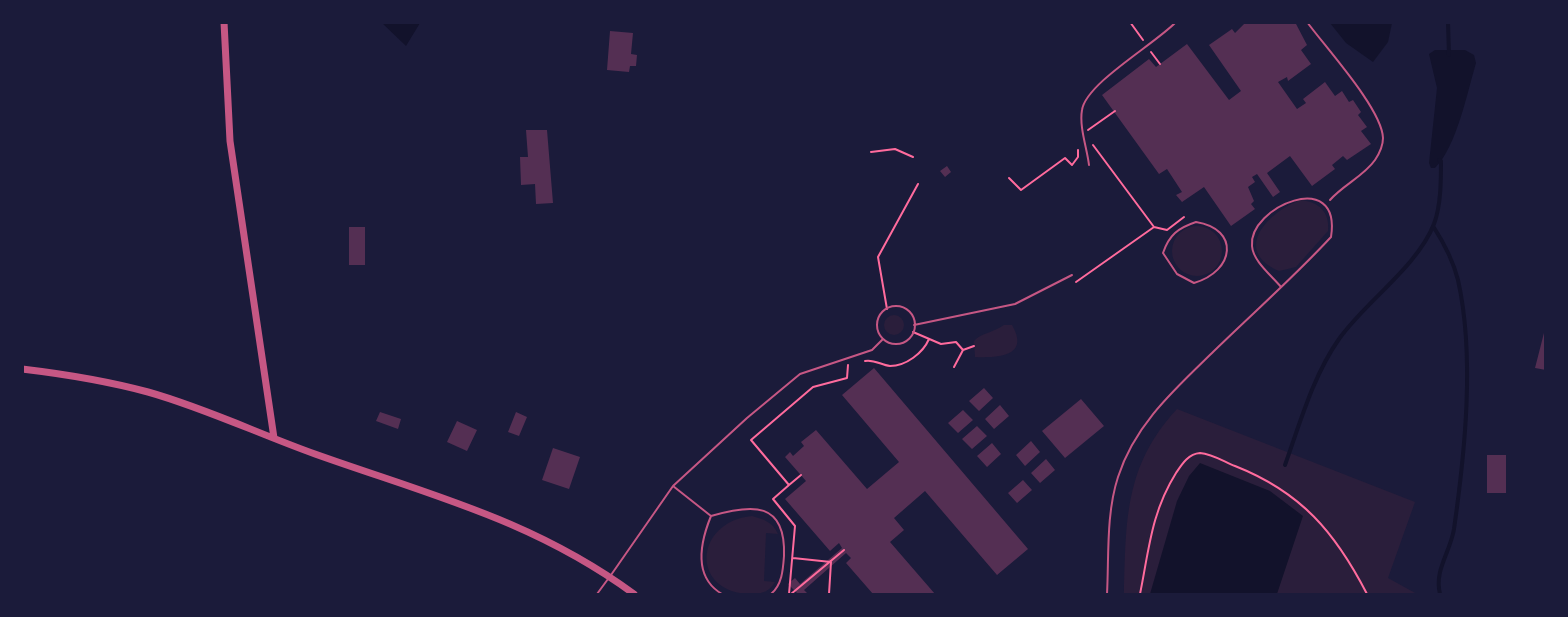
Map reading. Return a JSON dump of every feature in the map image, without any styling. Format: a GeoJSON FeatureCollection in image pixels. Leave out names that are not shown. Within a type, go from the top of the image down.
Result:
{"type":"FeatureCollection","features":[{"type":"Feature","properties":{"kind":"street"},"geometry":{"type":"LineString","coordinates":[[224,22],[230,141],[274,438]]}},
{"type":"Feature","properties":{"kind":"street"},"geometry":{"type":"LineString","coordinates":[[22,369],[57,373],[148,392],[500,518],[566,549],[634,594]]}},
{"type":"Feature","properties":{"kind":"lane"},"geometry":{"type":"LineString","coordinates":[[1089,165],[1082,109],[1090,92],[1176,22]]}},
{"type":"Feature","properties":{"kind":"lane"},"geometry":{"type":"LineString","coordinates":[[1307,22],[1359,87],[1378,121],[1383,138],[1375,161],[1330,200]]}},
{"type":"Feature","properties":{"kind":"lane"},"geometry":{"type":"LineString","coordinates":[[1107,594],[1112,499],[1125,459],[1135,438],[1169,395],[1281,286],[1331,237],[1332,215],[1325,205],[1314,199],[1300,197],[1286,204],[1260,222],[1253,233],[1254,255],[1281,286]]}},
{"type":"Feature","properties":{"kind":"lane"},"geometry":{"type":"LineString","coordinates":[[1196,222],[1216,229],[1223,237],[1227,249],[1220,270],[1210,278],[1194,283],[1188,282],[1177,274],[1163,253],[1168,239],[1186,225],[1196,222]]}},
{"type":"Feature","properties":{"kind":"lane"},"geometry":{"type":"LineString","coordinates":[[914,325],[1015,304],[1072,275]]}},
{"type":"Feature","properties":{"kind":"lane"},"geometry":{"type":"LineString","coordinates":[[894,306],[906,309],[914,325],[913,332],[901,343],[883,339],[877,322],[887,309],[894,306]]}},
{"type":"Feature","properties":{"kind":"lane"},"geometry":{"type":"LineString","coordinates":[[597,594],[673,486],[689,469],[800,374],[872,350],[883,339]]}},
{"type":"Feature","properties":{"kind":"lane"},"geometry":{"type":"LineString","coordinates":[[673,486],[711,516]]}},
{"type":"Feature","properties":{"kind":"lane"},"geometry":{"type":"LineString","coordinates":[[711,516],[734,509],[756,508],[774,517],[783,528],[784,566],[780,582],[771,594]]}},
{"type":"Feature","properties":{"kind":"lane"},"geometry":{"type":"LineString","coordinates":[[711,516],[703,536],[703,573],[712,589],[722,594]]}},
{"type":"Feature","properties":{"kind":"path"},"geometry":{"type":"LineString","coordinates":[[1009,178],[1021,190],[1065,158],[1072,165],[1078,157],[1076,139],[1115,111]]}},
{"type":"Feature","properties":{"kind":"path"},"geometry":{"type":"LineString","coordinates":[[1088,130],[1093,145],[1154,227],[1167,230],[1184,217]]}},
{"type":"Feature","properties":{"kind":"path"},"geometry":{"type":"LineString","coordinates":[[872,152],[895,149],[913,158]]}},
{"type":"Feature","properties":{"kind":"path"},"geometry":{"type":"LineString","coordinates":[[887,309],[878,257],[918,184]]}},
{"type":"Feature","properties":{"kind":"path"},"geometry":{"type":"LineString","coordinates":[[1076,282],[1154,227]]}},
{"type":"Feature","properties":{"kind":"path"},"geometry":{"type":"LineString","coordinates":[[913,332],[941,344],[956,342],[963,350]]}},
{"type":"Feature","properties":{"kind":"path"},"geometry":{"type":"LineString","coordinates":[[862,361],[870,360],[890,366],[911,359],[920,353],[929,339]]}},
{"type":"Feature","properties":{"kind":"path"},"geometry":{"type":"LineString","coordinates":[[954,367],[963,350],[974,346]]}},
{"type":"Feature","properties":{"kind":"path"},"geometry":{"type":"LineString","coordinates":[[789,485],[752,444],[752,437],[813,387],[847,378],[847,365],[855,363]]}},
{"type":"Feature","properties":{"kind":"path"},"geometry":{"type":"LineString","coordinates":[[1140,594],[1153,524],[1160,500],[1181,466],[1194,453],[1200,453],[1261,477],[1297,499],[1318,519],[1367,594]]}},
{"type":"Feature","properties":{"kind":"path"},"geometry":{"type":"LineString","coordinates":[[792,594],[795,526],[773,499],[801,475]]}},
{"type":"Feature","properties":{"kind":"path"},"geometry":{"type":"LineString","coordinates":[[792,594],[844,550]]}},
{"type":"Feature","properties":{"kind":"path"},"geometry":{"type":"LineString","coordinates":[[793,558],[831,562]]}},
{"type":"Feature","properties":{"kind":"path"},"geometry":{"type":"LineString","coordinates":[[829,594],[831,562]]}},
{"type":"Feature","properties":{"kind":"shaded area"},"geometry":{"type":"Polygon","coordinates":[[[382,23],[420,23],[406,46],[382,23]]]}},
{"type":"Feature","properties":{"kind":"shaded area"},"geometry":{"type":"Polygon","coordinates":[[[1330,23],[1392,23],[1388,42],[1373,62],[1346,43],[1330,23]]]}},
{"type":"Feature","properties":{"kind":"shaded area"},"geometry":{"type":"Polygon","coordinates":[[[1435,50],[1465,50],[1474,55],[1476,63],[1465,104],[1449,147],[1435,168],[1431,168],[1429,163],[1437,88],[1429,54],[1435,50]]]}},
{"type":"Feature","properties":{"kind":"shaded area"},"geometry":{"type":"Polygon","coordinates":[[[1301,200],[1313,203],[1322,209],[1327,218],[1328,231],[1296,267],[1279,271],[1265,262],[1258,253],[1256,242],[1267,222],[1289,205],[1301,200]]]}},
{"type":"Feature","properties":{"kind":"shaded area"},"geometry":{"type":"Polygon","coordinates":[[[1197,226],[1206,228],[1217,237],[1222,251],[1220,260],[1211,271],[1197,276],[1188,274],[1177,265],[1172,251],[1174,242],[1183,231],[1197,226]]]}},
{"type":"Feature","properties":{"kind":"shaded area"},"geometry":{"type":"Polygon","coordinates":[[[890,315],[898,315],[904,321],[904,329],[898,335],[890,335],[884,329],[884,321],[890,315]]]}},
{"type":"Feature","properties":{"kind":"shaded area"},"geometry":{"type":"Polygon","coordinates":[[[1004,325],[1012,325],[1017,335],[1015,349],[993,357],[975,357],[974,341],[1004,325]]]}},
{"type":"Feature","properties":{"kind":"shaded area"},"geometry":{"type":"Polygon","coordinates":[[[1177,409],[1415,502],[1388,578],[1417,594],[1124,594],[1128,519],[1137,474],[1160,430],[1177,409]]]}},
{"type":"Feature","properties":{"kind":"shaded area"},"geometry":{"type":"Polygon","coordinates":[[[1200,463],[1270,491],[1303,516],[1277,594],[1150,594],[1177,501],[1189,476],[1200,463]]]}},
{"type":"Feature","properties":{"kind":"shaded area"},"geometry":{"type":"Polygon","coordinates":[[[752,516],[770,524],[778,534],[766,533],[764,581],[775,582],[771,588],[752,594],[732,591],[718,583],[709,571],[707,557],[710,543],[718,531],[733,521],[752,516]]]}},
{"type":"Feature","properties":{"kind":"building"},"geometry":{"type":"Polygon","coordinates":[[[1246,22],[1295,22],[1307,45],[1301,50],[1311,64],[1288,81],[1287,77],[1278,82],[1297,109],[1306,103],[1303,99],[1325,82],[1335,96],[1342,91],[1349,102],[1353,100],[1361,112],[1358,115],[1367,127],[1361,131],[1371,144],[1347,160],[1343,156],[1332,165],[1335,169],[1312,186],[1290,156],[1267,173],[1280,192],[1273,197],[1257,174],[1252,177],[1255,182],[1248,187],[1254,201],[1251,204],[1255,209],[1231,226],[1204,187],[1182,202],[1176,195],[1182,192],[1167,169],[1159,174],[1102,95],[1149,59],[1156,67],[1187,44],[1229,100],[1241,91],[1209,45],[1232,29],[1235,33],[1246,22]]]}},
{"type":"Feature","properties":{"kind":"building"},"geometry":{"type":"Polygon","coordinates":[[[610,31],[633,33],[631,54],[637,55],[636,66],[630,66],[629,72],[607,70],[610,31]]]}},
{"type":"Feature","properties":{"kind":"building"},"geometry":{"type":"Polygon","coordinates":[[[526,130],[547,130],[553,203],[536,204],[535,184],[521,185],[520,157],[528,157],[526,130]]]}},
{"type":"Feature","properties":{"kind":"building"},"geometry":{"type":"Polygon","coordinates":[[[947,166],[951,172],[945,177],[940,171],[947,166]]]}},
{"type":"Feature","properties":{"kind":"building"},"geometry":{"type":"Polygon","coordinates":[[[349,227],[365,227],[365,265],[349,265],[349,227]]]}},
{"type":"Feature","properties":{"kind":"building"},"geometry":{"type":"Polygon","coordinates":[[[1546,329],[1546,370],[1535,368],[1546,329]]]}},
{"type":"Feature","properties":{"kind":"building"},"geometry":{"type":"Polygon","coordinates":[[[874,368],[1028,549],[997,575],[925,491],[894,518],[904,530],[890,542],[935,594],[873,594],[846,563],[851,558],[846,553],[804,590],[808,594],[798,594],[788,584],[795,578],[800,584],[842,548],[839,543],[830,551],[785,499],[806,481],[785,457],[790,452],[793,456],[804,446],[801,442],[816,430],[867,489],[899,462],[842,395],[874,368]]]}},
{"type":"Feature","properties":{"kind":"building"},"geometry":{"type":"Polygon","coordinates":[[[984,388],[993,398],[979,411],[969,401],[984,388]]]}},
{"type":"Feature","properties":{"kind":"building"},"geometry":{"type":"Polygon","coordinates":[[[1081,399],[1104,426],[1065,458],[1042,431],[1081,399]]]}},
{"type":"Feature","properties":{"kind":"building"},"geometry":{"type":"Polygon","coordinates":[[[1000,405],[1009,416],[994,429],[985,419],[1000,405]]]}},
{"type":"Feature","properties":{"kind":"building"},"geometry":{"type":"Polygon","coordinates":[[[963,410],[973,420],[958,433],[948,423],[963,410]]]}},
{"type":"Feature","properties":{"kind":"building"},"geometry":{"type":"Polygon","coordinates":[[[380,412],[401,419],[398,429],[376,421],[380,412]]]}},
{"type":"Feature","properties":{"kind":"building"},"geometry":{"type":"Polygon","coordinates":[[[516,412],[527,417],[519,436],[508,432],[516,412]]]}},
{"type":"Feature","properties":{"kind":"building"},"geometry":{"type":"Polygon","coordinates":[[[457,421],[477,430],[467,451],[447,442],[457,421]]]}},
{"type":"Feature","properties":{"kind":"building"},"geometry":{"type":"Polygon","coordinates":[[[977,426],[987,436],[972,449],[962,439],[977,426]]]}},
{"type":"Feature","properties":{"kind":"building"},"geometry":{"type":"Polygon","coordinates":[[[1031,441],[1040,452],[1025,466],[1016,455],[1031,441]]]}},
{"type":"Feature","properties":{"kind":"building"},"geometry":{"type":"Polygon","coordinates":[[[992,443],[1001,454],[987,467],[977,456],[992,443]]]}},
{"type":"Feature","properties":{"kind":"building"},"geometry":{"type":"Polygon","coordinates":[[[553,448],[580,457],[569,489],[542,480],[553,448]]]}},
{"type":"Feature","properties":{"kind":"building"},"geometry":{"type":"Polygon","coordinates":[[[1487,455],[1506,455],[1506,493],[1487,493],[1487,455]]]}},
{"type":"Feature","properties":{"kind":"building"},"geometry":{"type":"Polygon","coordinates":[[[1046,459],[1055,470],[1040,483],[1031,473],[1046,459]]]}},
{"type":"Feature","properties":{"kind":"building"},"geometry":{"type":"Polygon","coordinates":[[[1023,480],[1032,490],[1017,503],[1008,493],[1023,480]]]}},
{"type":"Feature","properties":{"kind":"waterway"},"geometry":{"type":"LineString","coordinates":[[1448,22],[1449,55]]}},
{"type":"Feature","properties":{"kind":"waterway"},"geometry":{"type":"LineString","coordinates":[[1285,465],[1308,400],[1330,353],[1350,325],[1404,269],[1426,240],[1438,209],[1441,177],[1441,161],[1439,160]]}},
{"type":"Feature","properties":{"kind":"waterway"},"geometry":{"type":"LineString","coordinates":[[1433,226],[1448,252],[1458,280],[1463,309],[1467,372],[1465,436],[1458,499],[1452,538],[1439,577],[1440,594]]}}]}
